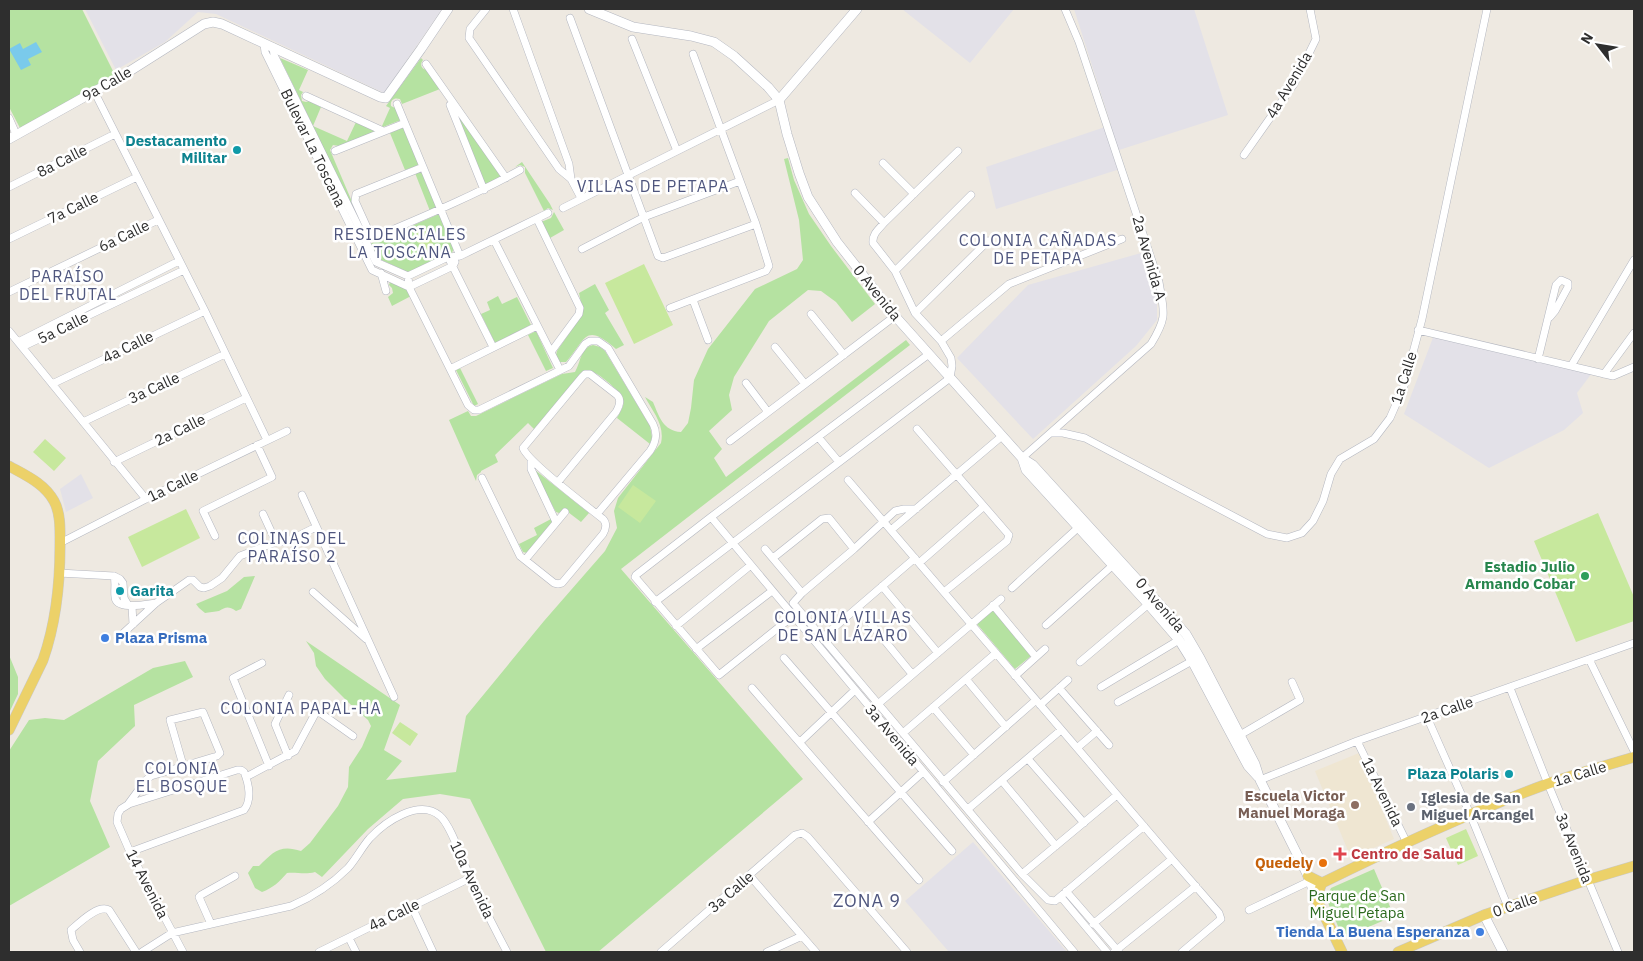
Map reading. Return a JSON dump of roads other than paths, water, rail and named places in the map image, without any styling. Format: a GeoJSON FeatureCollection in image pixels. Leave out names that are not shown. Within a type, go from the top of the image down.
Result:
{"type":"FeatureCollection","features":[{"type":"Feature","properties":{"kind":"main road"},"geometry":{"type":"LineString","coordinates":[[269,46],[380,97],[386,98],[448,9]]}},
{"type":"Feature","properties":{"kind":"main road"},"geometry":{"type":"LineString","coordinates":[[589,9],[633,27],[691,36],[714,42],[724,48],[761,80],[779,100],[857,9]]}},
{"type":"Feature","properties":{"kind":"main road","name":"9a Calle"},"geometry":{"type":"LineString","coordinates":[[13,136],[122,76],[204,24],[213,22],[222,24],[269,46]]}},
{"type":"Feature","properties":{"kind":"main road","name":"0 Avenida"},"geometry":{"type":"LineString","coordinates":[[779,100],[787,134],[808,197],[837,242],[895,316],[1022,458],[1033,465],[1085,522],[1152,601],[1192,661],[1248,766],[1260,780]]}},
{"type":"Feature","properties":{"kind":"main road","name":"0 Avenida"},"geometry":{"type":"LineString","coordinates":[[1022,458],[1026,470],[1112,566],[1177,623],[1194,647],[1255,764],[1260,780],[1309,879],[1342,952]]}},
{"type":"Feature","properties":{"kind":"main road"},"geometry":{"type":"LineString","coordinates":[[9,466],[38,484],[48,492],[54,501],[59,515],[60,543],[55,613],[47,648],[9,730]]}},
{"type":"Feature","properties":{"kind":"main road","name":"1a Calle"},"geometry":{"type":"LineString","coordinates":[[1322,883],[1372,858],[1470,814],[1548,784],[1634,757]]}},
{"type":"Feature","properties":{"kind":"main road","name":"0 Calle"},"geometry":{"type":"LineString","coordinates":[[1398,952],[1484,915],[1634,866]]}},
{"type":"Feature","properties":{"kind":"main road"},"geometry":{"type":"LineString","coordinates":[[1309,879],[1322,883],[1316,898]]}},
{"type":"Feature","properties":{"kind":"main road"},"geometry":{"type":"LineString","coordinates":[[1484,915],[1503,952]]}},
{"type":"Feature","properties":{"kind":"street"},"geometry":{"type":"LineString","coordinates":[[486,9],[470,29],[469,38],[560,169],[571,179],[581,198]]}},
{"type":"Feature","properties":{"kind":"street"},"geometry":{"type":"LineString","coordinates":[[513,9],[569,164],[571,179]]}},
{"type":"Feature","properties":{"kind":"street","name":"2a Avenida A"},"geometry":{"type":"LineString","coordinates":[[1022,458],[1150,344],[1159,330],[1164,315],[1159,282],[1079,42],[1065,9]]}},
{"type":"Feature","properties":{"kind":"street","name":"4a Avenida"},"geometry":{"type":"LineString","coordinates":[[1244,155],[1294,84],[1316,39],[1310,9]]}},
{"type":"Feature","properties":{"kind":"street","name":"1a Calle"},"geometry":{"type":"LineString","coordinates":[[1051,433],[1063,433],[1085,438],[1267,534],[1287,538],[1302,533],[1313,521],[1323,501],[1331,474],[1340,459],[1374,439],[1390,418],[1404,386],[1418,330],[1487,9]]}},
{"type":"Feature","properties":{"kind":"street"},"geometry":{"type":"LineString","coordinates":[[570,18],[629,174],[656,254],[663,258],[756,224]]}},
{"type":"Feature","properties":{"kind":"street"},"geometry":{"type":"LineString","coordinates":[[632,39],[677,151]]}},
{"type":"Feature","properties":{"kind":"street","name":"Bulevar La Toscana"},"geometry":{"type":"LineString","coordinates":[[383,266],[376,262],[269,46],[265,52],[372,270],[409,286]]}},
{"type":"Feature","properties":{"kind":"street"},"geometry":{"type":"LineString","coordinates":[[670,308],[768,269],[770,264],[693,54]]}},
{"type":"Feature","properties":{"kind":"street"},"geometry":{"type":"LineString","coordinates":[[426,64],[506,178]]}},
{"type":"Feature","properties":{"kind":"street"},"geometry":{"type":"LineString","coordinates":[[445,93],[484,190]]}},
{"type":"Feature","properties":{"kind":"street"},"geometry":{"type":"LineString","coordinates":[[306,96],[383,131]]}},
{"type":"Feature","properties":{"kind":"street"},"geometry":{"type":"LineString","coordinates":[[98,99],[267,440]]}},
{"type":"Feature","properties":{"kind":"street"},"geometry":{"type":"LineString","coordinates":[[562,208],[779,100]]}},
{"type":"Feature","properties":{"kind":"street"},"geometry":{"type":"LineString","coordinates":[[396,104],[460,256]]}},
{"type":"Feature","properties":{"kind":"street"},"geometry":{"type":"LineString","coordinates":[[9,118],[13,136]]}},
{"type":"Feature","properties":{"kind":"street"},"geometry":{"type":"LineString","coordinates":[[335,150],[405,123]]}},
{"type":"Feature","properties":{"kind":"street","name":"8a Calle"},"geometry":{"type":"LineString","coordinates":[[9,187],[115,134]]}},
{"type":"Feature","properties":{"kind":"street"},"geometry":{"type":"LineString","coordinates":[[655,602],[950,378],[951,358],[941,342],[915,313],[895,271],[873,243],[874,234],[884,223],[958,151]]}},
{"type":"Feature","properties":{"kind":"street"},"geometry":{"type":"LineString","coordinates":[[883,163],[914,194]]}},
{"type":"Feature","properties":{"kind":"street"},"geometry":{"type":"LineString","coordinates":[[423,167],[359,192],[355,196],[355,201],[368,232],[374,236],[380,235],[484,190],[520,170]]}},
{"type":"Feature","properties":{"kind":"street","name":"7a Calle"},"geometry":{"type":"LineString","coordinates":[[9,239],[137,177]]}},
{"type":"Feature","properties":{"kind":"street"},"geometry":{"type":"LineString","coordinates":[[582,249],[644,217],[740,181]]}},
{"type":"Feature","properties":{"kind":"street"},"geometry":{"type":"LineString","coordinates":[[855,193],[884,223]]}},
{"type":"Feature","properties":{"kind":"street"},"geometry":{"type":"LineString","coordinates":[[895,271],[971,195]]}},
{"type":"Feature","properties":{"kind":"street"},"geometry":{"type":"LineString","coordinates":[[386,291],[380,274],[383,266],[408,276],[448,257],[460,256],[548,214]]}},
{"type":"Feature","properties":{"kind":"street"},"geometry":{"type":"LineString","coordinates":[[537,219],[580,308],[579,314],[551,352]]}},
{"type":"Feature","properties":{"kind":"street","name":"6a Calle"},"geometry":{"type":"LineString","coordinates":[[9,292],[158,220]]}},
{"type":"Feature","properties":{"kind":"street"},"geometry":{"type":"LineString","coordinates":[[941,342],[1009,284],[1122,239]]}},
{"type":"Feature","properties":{"kind":"street"},"geometry":{"type":"LineString","coordinates":[[494,240],[560,370]]}},
{"type":"Feature","properties":{"kind":"street"},"geometry":{"type":"LineString","coordinates":[[915,313],[988,241]]}},
{"type":"Feature","properties":{"kind":"street"},"geometry":{"type":"LineString","coordinates":[[409,286],[453,266],[460,256]]}},
{"type":"Feature","properties":{"kind":"street"},"geometry":{"type":"LineString","coordinates":[[448,257],[493,347]]}},
{"type":"Feature","properties":{"kind":"street"},"geometry":{"type":"LineString","coordinates":[[1571,366],[1634,260]]}},
{"type":"Feature","properties":{"kind":"street","name":"5a Calle"},"geometry":{"type":"LineString","coordinates":[[20,345],[179,261]]}},
{"type":"Feature","properties":{"kind":"street","name":"5a Calle"},"geometry":{"type":"LineString","coordinates":[[20,345],[184,270]]}},
{"type":"Feature","properties":{"kind":"street"},"geometry":{"type":"LineString","coordinates":[[408,276],[409,286],[450,369],[469,406],[476,410],[571,364],[585,344],[596,341],[604,344],[609,350],[656,431],[656,438],[654,445],[597,514]]}},
{"type":"Feature","properties":{"kind":"street"},"geometry":{"type":"LineString","coordinates":[[693,300],[708,340]]}},
{"type":"Feature","properties":{"kind":"street","name":"4a Calle"},"geometry":{"type":"LineString","coordinates":[[52,384],[204,311]]}},
{"type":"Feature","properties":{"kind":"street"},"geometry":{"type":"LineString","coordinates":[[811,314],[844,355]]}},
{"type":"Feature","properties":{"kind":"street"},"geometry":{"type":"LineString","coordinates":[[730,441],[895,316]]}},
{"type":"Feature","properties":{"kind":"street"},"geometry":{"type":"LineString","coordinates":[[1538,359],[1550,317]]}},
{"type":"Feature","properties":{"kind":"street"},"geometry":{"type":"LineString","coordinates":[[450,369],[537,326]]}},
{"type":"Feature","properties":{"kind":"street"},"geometry":{"type":"LineString","coordinates":[[1418,330],[1613,376],[1634,366]]}},
{"type":"Feature","properties":{"kind":"street"},"geometry":{"type":"LineString","coordinates":[[9,331],[146,499]]}},
{"type":"Feature","properties":{"kind":"street"},"geometry":{"type":"LineString","coordinates":[[1604,374],[1634,333]]}},
{"type":"Feature","properties":{"kind":"street"},"geometry":{"type":"LineString","coordinates":[[776,347],[805,384]]}},
{"type":"Feature","properties":{"kind":"street","name":"3a Calle"},"geometry":{"type":"LineString","coordinates":[[83,422],[225,354]]}},
{"type":"Feature","properties":{"kind":"street"},"geometry":{"type":"LineString","coordinates":[[794,616],[719,675],[655,602],[637,580],[636,575],[929,354]]}},
{"type":"Feature","properties":{"kind":"street"},"geometry":{"type":"LineString","coordinates":[[482,478],[520,556],[554,583],[562,583],[605,531],[604,520],[558,482],[524,452],[523,448],[583,375],[592,374],[617,395],[620,402],[616,412],[558,482]]}},
{"type":"Feature","properties":{"kind":"street"},"geometry":{"type":"LineString","coordinates":[[746,383],[768,412]]}},
{"type":"Feature","properties":{"kind":"street","name":"2a Calle"},"geometry":{"type":"LineString","coordinates":[[114,462],[246,398]]}},
{"type":"Feature","properties":{"kind":"street"},"geometry":{"type":"LineString","coordinates":[[917,429],[1009,535],[1009,538],[944,592]]}},
{"type":"Feature","properties":{"kind":"street","name":"1a Calle"},"geometry":{"type":"LineString","coordinates":[[60,543],[287,431]]}},
{"type":"Feature","properties":{"kind":"street"},"geometry":{"type":"LineString","coordinates":[[891,530],[1002,436]]}},
{"type":"Feature","properties":{"kind":"street"},"geometry":{"type":"LineString","coordinates":[[819,438],[839,462]]}},
{"type":"Feature","properties":{"kind":"street"},"geometry":{"type":"LineString","coordinates":[[216,536],[203,511],[272,477],[257,446]]}},
{"type":"Feature","properties":{"kind":"street"},"geometry":{"type":"LineString","coordinates":[[532,459],[531,469],[556,522]]}},
{"type":"Feature","properties":{"kind":"street"},"geometry":{"type":"LineString","coordinates":[[848,480],[1219,913],[1221,919],[1182,952]]}},
{"type":"Feature","properties":{"kind":"street"},"geometry":{"type":"LineString","coordinates":[[302,495],[394,697]]}},
{"type":"Feature","properties":{"kind":"street"},"geometry":{"type":"LineString","coordinates":[[822,638],[882,586],[917,561],[983,507]]}},
{"type":"Feature","properties":{"kind":"street"},"geometry":{"type":"LineString","coordinates":[[916,509],[895,511],[793,603],[943,782],[1022,874],[1048,900],[1055,901],[1144,826]]}},
{"type":"Feature","properties":{"kind":"street"},"geometry":{"type":"LineString","coordinates":[[525,560],[565,512]]}},
{"type":"Feature","properties":{"kind":"street"},"geometry":{"type":"LineString","coordinates":[[263,514],[276,542]]}},
{"type":"Feature","properties":{"kind":"street","name":"3a Avenida"},"geometry":{"type":"LineString","coordinates":[[711,517],[1074,952]]}},
{"type":"Feature","properties":{"kind":"street"},"geometry":{"type":"LineString","coordinates":[[772,558],[825,518],[829,518],[854,549]]}},
{"type":"Feature","properties":{"kind":"street"},"geometry":{"type":"LineString","coordinates":[[1012,588],[1085,522]]}},
{"type":"Feature","properties":{"kind":"street"},"geometry":{"type":"LineString","coordinates":[[118,638],[156,603],[189,580],[193,580],[200,587],[210,586],[222,578],[240,556],[276,542],[286,542],[316,527]]}},
{"type":"Feature","properties":{"kind":"street"},"geometry":{"type":"LineString","coordinates":[[765,549],[802,594]]}},
{"type":"Feature","properties":{"kind":"street"},"geometry":{"type":"LineString","coordinates":[[676,626],[751,565]]}},
{"type":"Feature","properties":{"kind":"street"},"geometry":{"type":"LineString","coordinates":[[1046,625],[1112,566]]}},
{"type":"Feature","properties":{"kind":"street"},"geometry":{"type":"LineString","coordinates":[[59,572],[114,576],[115,599],[119,604],[130,606],[156,603]]}},
{"type":"Feature","properties":{"kind":"street"},"geometry":{"type":"LineString","coordinates":[[882,586],[938,653]]}},
{"type":"Feature","properties":{"kind":"street"},"geometry":{"type":"LineString","coordinates":[[696,649],[772,591]]}},
{"type":"Feature","properties":{"kind":"street"},"geometry":{"type":"LineString","coordinates":[[313,592],[368,641]]}},
{"type":"Feature","properties":{"kind":"street"},"geometry":{"type":"LineString","coordinates":[[878,704],[1001,599]]}},
{"type":"Feature","properties":{"kind":"street"},"geometry":{"type":"LineString","coordinates":[[1080,662],[1152,601]]}},
{"type":"Feature","properties":{"kind":"street"},"geometry":{"type":"LineString","coordinates":[[993,605],[1036,657]]}},
{"type":"Feature","properties":{"kind":"street"},"geometry":{"type":"LineString","coordinates":[[130,606],[133,624]]}},
{"type":"Feature","properties":{"kind":"street"},"geometry":{"type":"LineString","coordinates":[[858,608],[912,674]]}},
{"type":"Feature","properties":{"kind":"street"},"geometry":{"type":"LineString","coordinates":[[1101,687],[1179,640]]}},
{"type":"Feature","properties":{"kind":"street","name":"2a Calle"},"geometry":{"type":"LineString","coordinates":[[1260,780],[1358,741],[1634,643]]}},
{"type":"Feature","properties":{"kind":"street"},"geometry":{"type":"LineString","coordinates":[[1016,676],[1045,649]]}},
{"type":"Feature","properties":{"kind":"street"},"geometry":{"type":"LineString","coordinates":[[903,733],[996,653]]}},
{"type":"Feature","properties":{"kind":"street"},"geometry":{"type":"LineString","coordinates":[[784,658],[952,851]]}},
{"type":"Feature","properties":{"kind":"street"},"geometry":{"type":"LineString","coordinates":[[1590,659],[1634,751]]}},
{"type":"Feature","properties":{"kind":"street"},"geometry":{"type":"LineString","coordinates":[[1118,702],[1192,661]]}},
{"type":"Feature","properties":{"kind":"street"},"geometry":{"type":"LineString","coordinates":[[262,663],[234,676],[233,681],[269,766]]}},
{"type":"Feature","properties":{"kind":"street"},"geometry":{"type":"LineString","coordinates":[[966,679],[1006,727]]}},
{"type":"Feature","properties":{"kind":"street"},"geometry":{"type":"LineString","coordinates":[[943,782],[1006,727],[1068,680]]}},
{"type":"Feature","properties":{"kind":"street"},"geometry":{"type":"LineString","coordinates":[[1240,735],[1300,700],[1292,682]]}},
{"type":"Feature","properties":{"kind":"street"},"geometry":{"type":"LineString","coordinates":[[752,688],[919,880]]}},
{"type":"Feature","properties":{"kind":"street"},"geometry":{"type":"LineString","coordinates":[[1059,688],[1109,745]]}},
{"type":"Feature","properties":{"kind":"street","name":"3a Avenida"},"geometry":{"type":"LineString","coordinates":[[1510,688],[1618,952]]}},
{"type":"Feature","properties":{"kind":"street"},"geometry":{"type":"LineString","coordinates":[[800,742],[855,690]]}},
{"type":"Feature","properties":{"kind":"street"},"geometry":{"type":"LineString","coordinates":[[288,756],[275,724],[289,695]]}},
{"type":"Feature","properties":{"kind":"street"},"geometry":{"type":"LineString","coordinates":[[933,707],[974,755]]}},
{"type":"Feature","properties":{"kind":"street"},"geometry":{"type":"LineString","coordinates":[[129,804],[151,776],[217,756],[220,753],[203,712],[170,720],[183,765]]}},
{"type":"Feature","properties":{"kind":"street"},"geometry":{"type":"LineString","coordinates":[[246,778],[295,751],[316,712],[319,712],[353,736]]}},
{"type":"Feature","properties":{"kind":"street"},"geometry":{"type":"LineString","coordinates":[[1428,717],[1508,907]]}},
{"type":"Feature","properties":{"kind":"street"},"geometry":{"type":"LineString","coordinates":[[968,809],[1061,730]]}},
{"type":"Feature","properties":{"kind":"street"},"geometry":{"type":"LineString","coordinates":[[1077,748],[1097,731]]}},
{"type":"Feature","properties":{"kind":"street","name":"1a Avenida"},"geometry":{"type":"LineString","coordinates":[[1358,741],[1407,843]]}},
{"type":"Feature","properties":{"kind":"street"},"geometry":{"type":"LineString","coordinates":[[1028,759],[1084,823]]}},
{"type":"Feature","properties":{"kind":"street"},"geometry":{"type":"LineString","coordinates":[[129,804],[237,770],[241,770],[246,778],[249,799],[244,810],[130,852]]}},
{"type":"Feature","properties":{"kind":"street"},"geometry":{"type":"LineString","coordinates":[[868,822],[923,772]]}},
{"type":"Feature","properties":{"kind":"street"},"geometry":{"type":"LineString","coordinates":[[1002,781],[1056,846]]}},
{"type":"Feature","properties":{"kind":"street"},"geometry":{"type":"LineString","coordinates":[[1022,874],[1117,795]]}},
{"type":"Feature","properties":{"kind":"street","name":"14 Avenida"},"geometry":{"type":"LineString","coordinates":[[129,804],[121,809],[117,822],[130,852],[183,952]]}},
{"type":"Feature","properties":{"kind":"street","name":"10a Avenida"},"geometry":{"type":"LineString","coordinates":[[211,924],[291,906],[306,900],[347,868],[378,830],[406,812],[423,810],[442,816],[507,952]]}},
{"type":"Feature","properties":{"kind":"street","name":"3a Calle"},"geometry":{"type":"LineString","coordinates":[[661,952],[795,835],[802,833],[808,837],[907,952]]}},
{"type":"Feature","properties":{"kind":"street"},"geometry":{"type":"LineString","coordinates":[[1093,924],[1172,859]]}},
{"type":"Feature","properties":{"kind":"street"},"geometry":{"type":"LineString","coordinates":[[142,952],[172,934],[211,924],[198,897],[235,876]]}},
{"type":"Feature","properties":{"kind":"street"},"geometry":{"type":"LineString","coordinates":[[750,876],[816,952]]}},
{"type":"Feature","properties":{"kind":"street","name":"4a Calle"},"geometry":{"type":"LineString","coordinates":[[318,952],[470,878]]}},
{"type":"Feature","properties":{"kind":"street"},"geometry":{"type":"LineString","coordinates":[[1249,910],[1309,879]]}},
{"type":"Feature","properties":{"kind":"street"},"geometry":{"type":"LineString","coordinates":[[1066,891],[1116,951],[1196,886]]}},
{"type":"Feature","properties":{"kind":"street"},"geometry":{"type":"LineString","coordinates":[[1060,896],[1107,952]]}},
{"type":"Feature","properties":{"kind":"street"},"geometry":{"type":"LineString","coordinates":[[412,907],[433,952]]}},
{"type":"Feature","properties":{"kind":"street"},"geometry":{"type":"LineString","coordinates":[[80,952],[72,940],[71,930],[85,918],[102,908],[108,910],[136,952]]}},
{"type":"Feature","properties":{"kind":"street"},"geometry":{"type":"LineString","coordinates":[[767,952],[802,936]]}},
{"type":"Feature","properties":{"kind":"street"},"geometry":{"type":"LineString","coordinates":[[349,938],[356,952]]}},
{"type":"Feature","properties":{"kind":"water"},"geometry":{"type":"Polygon","coordinates":[[[36,42],[42,52],[28,59],[31,65],[21,70],[9,49],[20,43],[23,49],[36,42]]]}},
{"type":"Feature","properties":{"kind":"place","name":"Destacamento Militar"},"geometry":{"type":"Point","coordinates":[237,150]}},
{"type":"Feature","properties":{"kind":"place","name":"Estadio Julio Armando Cobar"},"geometry":{"type":"Point","coordinates":[1585,576]}},
{"type":"Feature","properties":{"kind":"place","name":"Garita"},"geometry":{"type":"Point","coordinates":[120,591]}},
{"type":"Feature","properties":{"kind":"place","name":"Plaza Prisma"},"geometry":{"type":"Point","coordinates":[105,638]}},
{"type":"Feature","properties":{"kind":"place","name":"Plaza Polaris"},"geometry":{"type":"Point","coordinates":[1509,774]}},
{"type":"Feature","properties":{"kind":"place","name":"Escuela Victor Manuel Moraga"},"geometry":{"type":"Point","coordinates":[1355,805]}},
{"type":"Feature","properties":{"kind":"place","name":"Iglesia de San Miguel Arcangel"},"geometry":{"type":"Point","coordinates":[1411,807]}},
{"type":"Feature","properties":{"kind":"place","name":"Centro de Salud"},"geometry":{"type":"Point","coordinates":[1340,854]}},
{"type":"Feature","properties":{"kind":"place","name":"Quedely"},"geometry":{"type":"Point","coordinates":[1323,863]}},
{"type":"Feature","properties":{"kind":"place","name":"Tienda La Buena Esperanza"},"geometry":{"type":"Point","coordinates":[1480,932]}},
{"type":"Feature","properties":{"kind":"district","name":"VILLAS DE PETAPA"},"geometry":{"type":"Point","coordinates":[653,186]}},
{"type":"Feature","properties":{"kind":"district","name":"RESIDENCIALES LA TOSCANA"},"geometry":{"type":"Point","coordinates":[400,243]}},
{"type":"Feature","properties":{"kind":"district","name":"COLONIA CAÑADAS DE PETAPA"},"geometry":{"type":"Point","coordinates":[1038,249]}},
{"type":"Feature","properties":{"kind":"district","name":"PARAÍSO DEL FRUTAL"},"geometry":{"type":"Point","coordinates":[68,285]}},
{"type":"Feature","properties":{"kind":"district","name":"COLINAS DEL PARAÍSO 2"},"geometry":{"type":"Point","coordinates":[292,547]}},
{"type":"Feature","properties":{"kind":"district","name":"COLONIA VILLAS DE SAN LÁZARO"},"geometry":{"type":"Point","coordinates":[843,626]}},
{"type":"Feature","properties":{"kind":"district","name":"COLONIA PAPAL-HA"},"geometry":{"type":"Point","coordinates":[301,708]}},
{"type":"Feature","properties":{"kind":"district","name":"COLONIA EL BOSQUE"},"geometry":{"type":"Point","coordinates":[182,777]}},
{"type":"Feature","properties":{"kind":"district","name":"ZONA 9"},"geometry":{"type":"Point","coordinates":[867,901]}},
{"type":"Feature","properties":{"kind":"park label","name":"Parque de San Miguel Petapa"},"geometry":{"type":"Point","coordinates":[1357,904]}}]}
